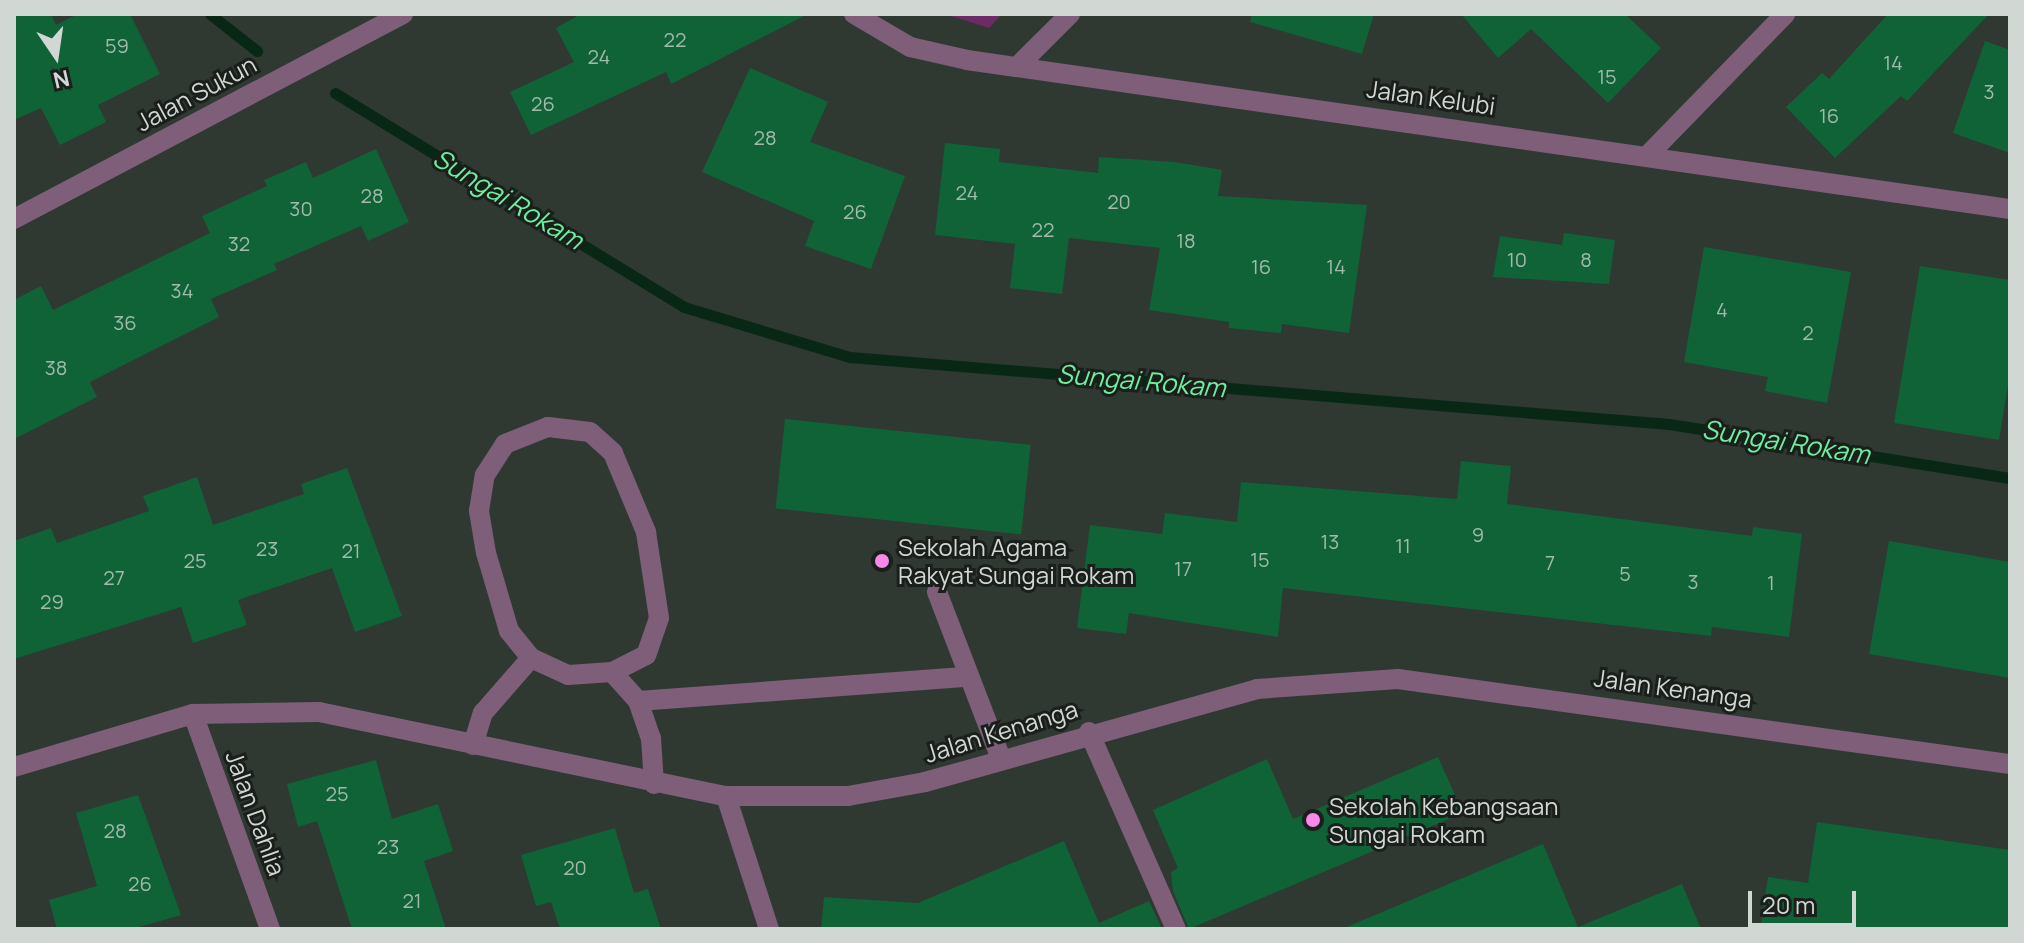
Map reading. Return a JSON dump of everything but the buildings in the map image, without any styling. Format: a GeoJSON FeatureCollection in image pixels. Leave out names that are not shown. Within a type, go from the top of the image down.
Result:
{"type":"FeatureCollection","features":[{"type":"Feature","properties":{"kind":"street","name":"Jalan Sukun"},"geometry":{"type":"LineString","coordinates":[[14,219],[403,14]]}},
{"type":"Feature","properties":{"kind":"street","name":"Jalan Kelubi"},"geometry":{"type":"LineString","coordinates":[[854,14],[910,47],[1017,67],[1650,153],[2010,209]]}},
{"type":"Feature","properties":{"kind":"street"},"geometry":{"type":"LineString","coordinates":[[1017,67],[1070,14]]}},
{"type":"Feature","properties":{"kind":"street"},"geometry":{"type":"LineString","coordinates":[[1650,153],[1785,14]]}},
{"type":"Feature","properties":{"kind":"street"},"geometry":{"type":"LineString","coordinates":[[548,427],[590,432],[632,486],[657,582],[659,618],[646,655],[612,672],[568,675],[531,658],[509,631],[486,553],[479,511],[485,475],[505,444],[548,427]]}},
{"type":"Feature","properties":{"kind":"street"},"geometry":{"type":"LineString","coordinates":[[937,592],[967,677],[1001,759]]}},
{"type":"Feature","properties":{"kind":"street"},"geometry":{"type":"LineString","coordinates":[[473,745],[504,682],[531,658]]}},
{"type":"Feature","properties":{"kind":"street"},"geometry":{"type":"LineString","coordinates":[[612,672],[638,701],[651,738],[654,784]]}},
{"type":"Feature","properties":{"kind":"street"},"geometry":{"type":"LineString","coordinates":[[638,701],[967,677]]}},
{"type":"Feature","properties":{"kind":"street","name":"Jalan Kenanga"},"geometry":{"type":"LineString","coordinates":[[14,767],[193,714],[319,712],[654,784],[726,796],[848,796],[1001,759],[1089,732],[1257,689],[1398,679],[2010,764]]}},
{"type":"Feature","properties":{"kind":"street","name":"Jalan Dahlia"},"geometry":{"type":"LineString","coordinates":[[193,714],[270,929]]}},
{"type":"Feature","properties":{"kind":"street"},"geometry":{"type":"LineString","coordinates":[[1089,732],[1176,929]]}},
{"type":"Feature","properties":{"kind":"street"},"geometry":{"type":"LineString","coordinates":[[726,796],[769,929]]}},
{"type":"Feature","properties":{"kind":"shaded area"},"geometry":{"type":"Polygon","coordinates":[[[945,14],[1002,14],[989,28],[945,14]]]}},
{"type":"Feature","properties":{"kind":"waterway"},"geometry":{"type":"LineString","coordinates":[[210,14],[257,51]]}},
{"type":"Feature","properties":{"kind":"waterway","name":"Sungai Rokam"},"geometry":{"type":"LineString","coordinates":[[335,93],[684,307],[850,357],[1669,424],[2010,478]]}},
{"type":"Feature","properties":{"kind":"place","name":"Sekolah Agama Rakyat Sungai Rokam"},"geometry":{"type":"Point","coordinates":[882,561]}},
{"type":"Feature","properties":{"kind":"place","name":"Sekolah Kebangsaan Sungai Rokam"},"geometry":{"type":"Point","coordinates":[1313,820]}}]}
